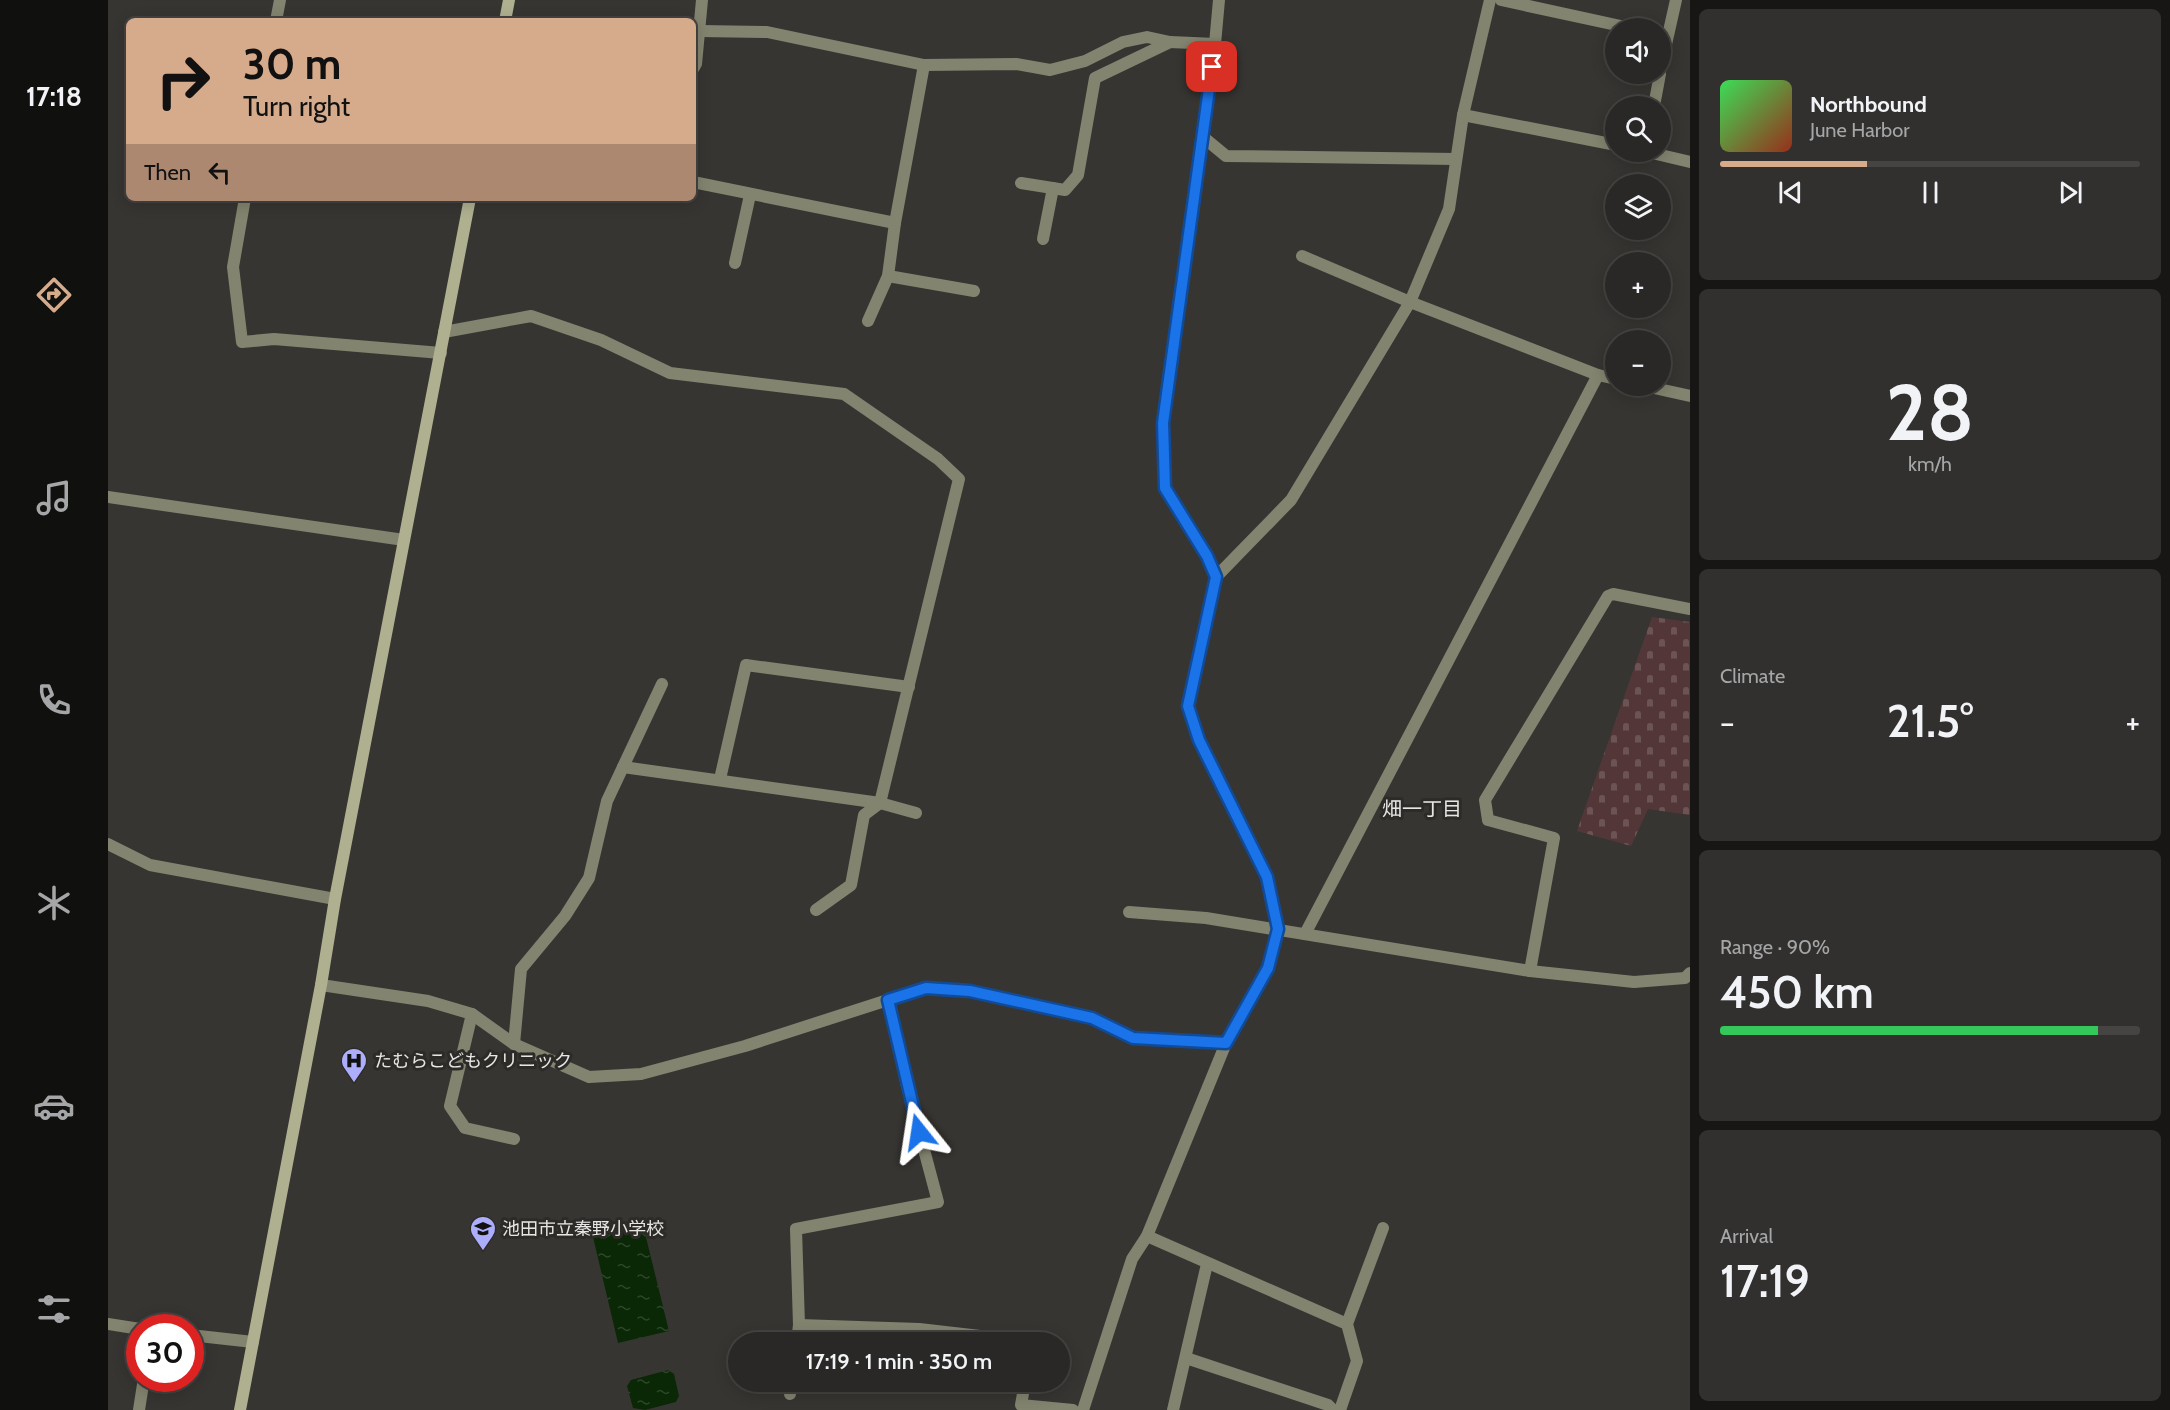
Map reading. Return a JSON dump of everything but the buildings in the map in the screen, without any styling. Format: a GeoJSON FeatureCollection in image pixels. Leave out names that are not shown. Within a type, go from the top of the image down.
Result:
{"type":"FeatureCollection","features":[{"type":"Feature","properties":{"kind":"street"},"geometry":{"type":"LineString","coordinates":[[277,18],[280,0]]}},
{"type":"Feature","properties":{"kind":"street"},"geometry":{"type":"LineString","coordinates":[[506,18],[509,0]]}},
{"type":"Feature","properties":{"kind":"street"},"geometry":{"type":"LineString","coordinates":[[696,64],[702,0]]}},
{"type":"Feature","properties":{"kind":"street"},"geometry":{"type":"LineString","coordinates":[[1216,577],[1207,556],[1165,488],[1163,423],[1203,137],[1219,0]]}},
{"type":"Feature","properties":{"kind":"street"},"geometry":{"type":"LineString","coordinates":[[1083,1410],[1132,1259],[1147,1236],[1226,1043],[1268,968],[1278,929],[1267,877],[1199,740],[1188,706],[1216,577],[1291,500],[1410,302],[1449,209],[1463,115],[1490,0]]}},
{"type":"Feature","properties":{"kind":"street"},"geometry":{"type":"LineString","coordinates":[[1501,0],[1605,23]]}},
{"type":"Feature","properties":{"kind":"street"},"geometry":{"type":"LineString","coordinates":[[1670,18],[1676,0]]}},
{"type":"Feature","properties":{"kind":"street"},"geometry":{"type":"LineString","coordinates":[[700,31],[767,32],[924,65],[1016,64],[1050,70],[1085,62],[1123,42],[1146,37],[1170,42],[1215,44]]}},
{"type":"Feature","properties":{"kind":"street"},"geometry":{"type":"LineString","coordinates":[[1021,183],[1065,190],[1078,175],[1095,78],[1170,42]]}},
{"type":"Feature","properties":{"kind":"street"},"geometry":{"type":"LineString","coordinates":[[868,321],[888,276],[895,223],[924,65]]}},
{"type":"Feature","properties":{"kind":"street"},"geometry":{"type":"LineString","coordinates":[[1463,115],[1605,143]]}},
{"type":"Feature","properties":{"kind":"street"},"geometry":{"type":"LineString","coordinates":[[1203,137],[1226,156],[1456,159]]}},
{"type":"Feature","properties":{"kind":"street"},"geometry":{"type":"LineString","coordinates":[[1671,157],[1690,162]]}},
{"type":"Feature","properties":{"kind":"street"},"geometry":{"type":"LineString","coordinates":[[696,183],[895,223]]}},
{"type":"Feature","properties":{"kind":"street"},"geometry":{"type":"LineString","coordinates":[[1042,239],[1053,188]]}},
{"type":"Feature","properties":{"kind":"street"},"geometry":{"type":"LineString","coordinates":[[735,263],[750,195]]}},
{"type":"Feature","properties":{"kind":"street"},"geometry":{"type":"LineString","coordinates":[[245,201],[233,267],[242,342],[274,339],[441,353]]}},
{"type":"Feature","properties":{"kind":"street"},"geometry":{"type":"LineString","coordinates":[[240,1410],[321,985],[335,899],[469,201]]}},
{"type":"Feature","properties":{"kind":"street"},"geometry":{"type":"LineString","coordinates":[[1302,256],[1410,302],[1605,377]]}},
{"type":"Feature","properties":{"kind":"street"},"geometry":{"type":"LineString","coordinates":[[888,276],[974,291]]}},
{"type":"Feature","properties":{"kind":"street"},"geometry":{"type":"LineString","coordinates":[[444,332],[531,316],[602,340],[670,373],[844,394],[938,459],[959,479],[880,803],[864,815],[851,885],[816,910]]}},
{"type":"Feature","properties":{"kind":"street"},"geometry":{"type":"LineString","coordinates":[[1305,934],[1598,375]]}},
{"type":"Feature","properties":{"kind":"street"},"geometry":{"type":"LineString","coordinates":[[1671,392],[1690,396]]}},
{"type":"Feature","properties":{"kind":"street"},"geometry":{"type":"LineString","coordinates":[[108,497],[404,540]]}},
{"type":"Feature","properties":{"kind":"street"},"geometry":{"type":"LineString","coordinates":[[1530,970],[1554,838],[1488,820],[1485,800],[1608,597],[1613,594],[1690,609]]}},
{"type":"Feature","properties":{"kind":"street"},"geometry":{"type":"LineString","coordinates":[[720,779],[746,665],[909,687]]}},
{"type":"Feature","properties":{"kind":"street"},"geometry":{"type":"LineString","coordinates":[[514,1044],[521,969],[565,916],[589,878],[607,801],[662,684]]}},
{"type":"Feature","properties":{"kind":"street"},"geometry":{"type":"LineString","coordinates":[[623,767],[880,803],[916,813]]}},
{"type":"Feature","properties":{"kind":"street"},"geometry":{"type":"LineString","coordinates":[[108,844],[150,865],[335,899]]}},
{"type":"Feature","properties":{"kind":"street"},"geometry":{"type":"LineString","coordinates":[[1129,912],[1206,918],[1530,970],[1634,982],[1685,978],[1690,973]]}},
{"type":"Feature","properties":{"kind":"street"},"geometry":{"type":"LineString","coordinates":[[321,985],[428,1002],[472,1014],[514,1044],[589,1077],[641,1074],[745,1046],[926,988],[970,991],[1092,1018],[1133,1038],[1226,1043]]}},
{"type":"Feature","properties":{"kind":"street"},"geometry":{"type":"LineString","coordinates":[[798,1332],[796,1229],[938,1202],[907,1086],[888,1000]]}},
{"type":"Feature","properties":{"kind":"street"},"geometry":{"type":"LineString","coordinates":[[472,1014],[450,1106],[465,1128],[514,1139]]}},
{"type":"Feature","properties":{"kind":"street"},"geometry":{"type":"LineString","coordinates":[[1340,1410],[1357,1361],[1347,1324],[1383,1228]]}},
{"type":"Feature","properties":{"kind":"street"},"geometry":{"type":"LineString","coordinates":[[1147,1236],[1347,1324]]}},
{"type":"Feature","properties":{"kind":"street"},"geometry":{"type":"LineString","coordinates":[[1173,1410],[1207,1264]]}},
{"type":"Feature","properties":{"kind":"street"},"geometry":{"type":"LineString","coordinates":[[108,1324],[126,1327]]}},
{"type":"Feature","properties":{"kind":"street"},"geometry":{"type":"LineString","coordinates":[[799,1325],[945,1332]]}},
{"type":"Feature","properties":{"kind":"street"},"geometry":{"type":"LineString","coordinates":[[204,1337],[253,1342]]}},
{"type":"Feature","properties":{"kind":"street"},"geometry":{"type":"LineString","coordinates":[[1186,1358],[1328,1405],[1333,1410]]}},
{"type":"Feature","properties":{"kind":"street"},"geometry":{"type":"LineString","coordinates":[[139,1410],[142,1392]]}},
{"type":"Feature","properties":{"kind":"street"},"geometry":{"type":"LineString","coordinates":[[1023,1392],[1021,1405],[1073,1410]]}},
{"type":"Feature","properties":{"kind":"green space"},"geometry":{"type":"Polygon","coordinates":[[[1652,617],[1690,622],[1690,815],[1648,809],[1631,846],[1577,831],[1652,617]]]}},
{"type":"Feature","properties":{"kind":"water"},"geometry":{"type":"Polygon","coordinates":[[[643,1225],[669,1331],[618,1343],[593,1237],[643,1225]]]}},
{"type":"Feature","properties":{"kind":"water"},"geometry":{"type":"Polygon","coordinates":[[[668,1370],[674,1374],[679,1396],[676,1402],[645,1410],[633,1408],[627,1386],[631,1380],[668,1370]]]}},
{"type":"Feature","properties":{"kind":"place","name":"たむらこどもクリニック"},"geometry":{"type":"Point","coordinates":[354,1084]}},
{"type":"Feature","properties":{"kind":"place","name":"池田市立秦野小学校"},"geometry":{"type":"Point","coordinates":[483,1252]}},
{"type":"Feature","properties":{"kind":"district","name":"畑一丁目"},"geometry":{"type":"Point","coordinates":[1422,809]}},
{"type":"Feature","properties":{"kind":"route"},"geometry":{"type":"LineString","coordinates":[[919,1132],[888,1000],[926,988],[970,991],[1092,1018],[1133,1038],[1226,1043],[1268,968],[1278,929],[1267,877],[1199,740],[1188,706],[1216,577],[1207,556],[1165,488],[1163,423],[1212,67]]}}]}
